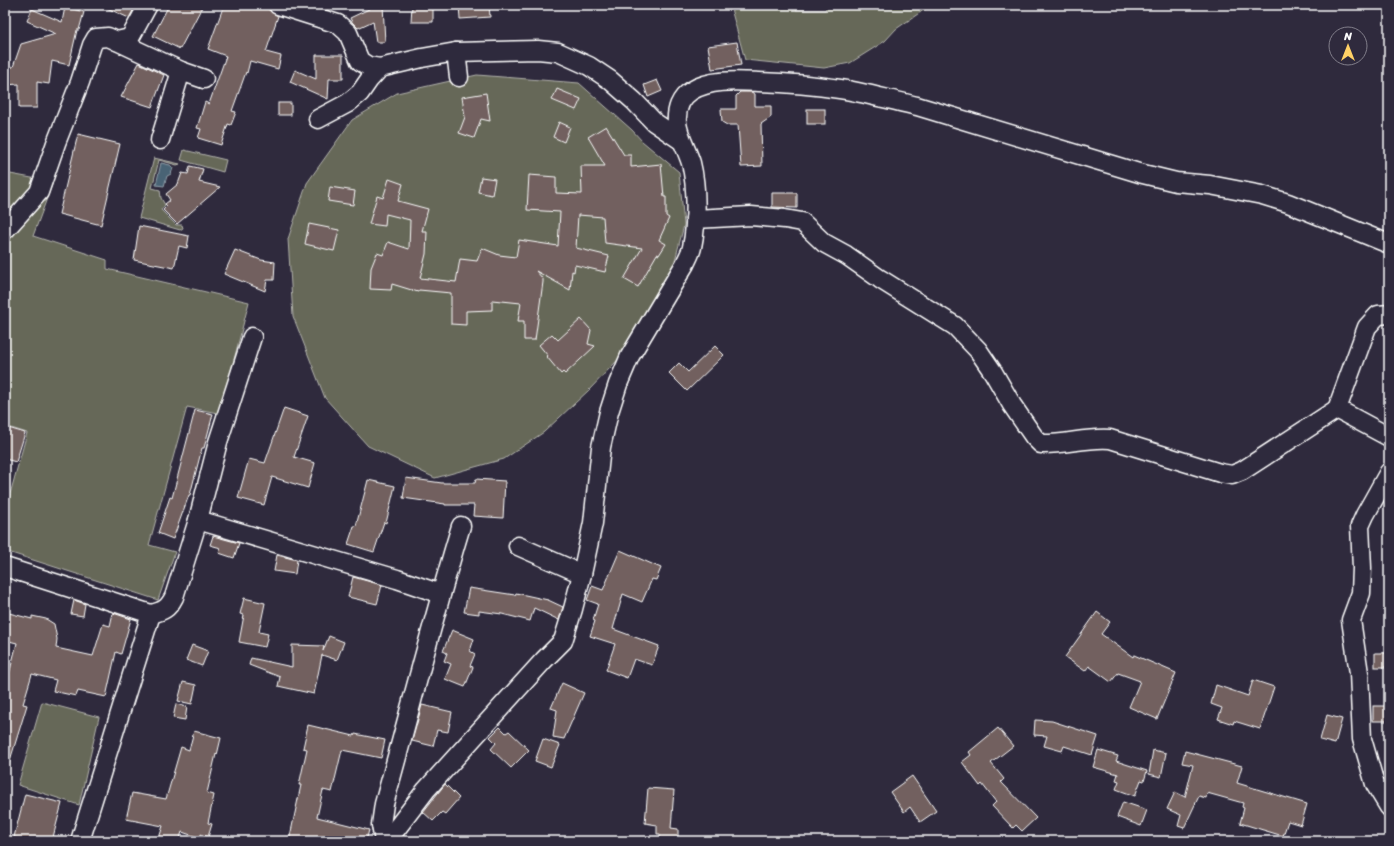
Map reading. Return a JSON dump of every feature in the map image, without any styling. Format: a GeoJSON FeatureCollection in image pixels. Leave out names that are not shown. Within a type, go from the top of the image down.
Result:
{"type":"FeatureCollection","features":[{"type":"Feature","properties":{"kind":"street"},"geometry":{"type":"LineString","coordinates":[[117,41],[130,38],[148,5]]}},
{"type":"Feature","properties":{"kind":"street"},"geometry":{"type":"LineString","coordinates":[[278,5],[338,24],[348,33],[360,61],[368,66],[380,68],[456,52],[538,50],[558,52],[589,66],[610,80],[634,101],[654,122],[682,141]]}},
{"type":"Feature","properties":{"kind":"street"},"geometry":{"type":"LineString","coordinates":[[5,230],[40,192],[56,143],[80,82],[92,45],[96,38],[108,37],[204,79]]}},
{"type":"Feature","properties":{"kind":"street"},"geometry":{"type":"LineString","coordinates":[[456,52],[459,77]]}},
{"type":"Feature","properties":{"kind":"street"},"geometry":{"type":"LineString","coordinates":[[318,119],[348,103],[360,93],[380,68]]}},
{"type":"Feature","properties":{"kind":"street"},"geometry":{"type":"LineString","coordinates":[[160,140],[181,70]]}},
{"type":"Feature","properties":{"kind":"street"},"geometry":{"type":"LineString","coordinates":[[386,841],[426,790],[563,641],[582,574],[593,523],[601,447],[609,412],[630,356],[685,264],[692,249],[695,219],[694,179],[691,163],[682,141],[677,123],[678,108],[682,98],[691,91],[707,84],[732,81],[840,89],[880,97],[917,106],[1139,173],[1176,182],[1216,186],[1262,195],[1288,203],[1389,244]]}},
{"type":"Feature","properties":{"kind":"street"},"geometry":{"type":"LineString","coordinates":[[695,219],[751,216],[802,222],[824,243],[846,255],[880,279],[955,326],[978,350],[1012,405],[1034,437],[1041,444],[1097,438],[1110,439],[1186,463],[1232,475],[1242,471],[1337,409],[1367,327],[1378,315],[1389,314]]}},
{"type":"Feature","properties":{"kind":"street"},"geometry":{"type":"LineString","coordinates":[[5,567],[151,614],[170,606],[198,520],[218,442],[252,337]]}},
{"type":"Feature","properties":{"kind":"street"},"geometry":{"type":"LineString","coordinates":[[1337,409],[1389,437]]}},
{"type":"Feature","properties":{"kind":"street"},"geometry":{"type":"LineString","coordinates":[[1389,472],[1360,526],[1362,568],[1361,593],[1351,620],[1359,673],[1362,739],[1375,784],[1389,807]]}},
{"type":"Feature","properties":{"kind":"street"},"geometry":{"type":"LineString","coordinates":[[198,520],[397,579],[441,594]]}},
{"type":"Feature","properties":{"kind":"street"},"geometry":{"type":"LineString","coordinates":[[386,841],[381,825],[384,804],[461,526]]}},
{"type":"Feature","properties":{"kind":"street"},"geometry":{"type":"LineString","coordinates":[[518,546],[582,574]]}},
{"type":"Feature","properties":{"kind":"street"},"geometry":{"type":"LineString","coordinates":[[80,841],[151,614]]}},
{"type":"Feature","properties":{"kind":"green space"},"geometry":{"type":"Polygon","coordinates":[[[730,5],[796,5],[796,10],[825,10],[828,5],[931,5],[896,29],[885,41],[850,63],[824,68],[745,60],[730,5]]]}},
{"type":"Feature","properties":{"kind":"green space"},"geometry":{"type":"Polygon","coordinates":[[[477,75],[579,83],[632,130],[642,141],[679,172],[684,225],[669,284],[632,345],[589,390],[544,432],[504,459],[435,478],[368,446],[325,398],[293,316],[288,239],[307,183],[352,120],[397,93],[477,75]]]}},
{"type":"Feature","properties":{"kind":"green space"},"geometry":{"type":"Polygon","coordinates":[[[184,150],[226,160],[223,172],[181,160],[184,150]]]}},
{"type":"Feature","properties":{"kind":"green space"},"geometry":{"type":"Polygon","coordinates":[[[154,158],[180,164],[177,165],[159,160],[152,188],[160,190],[161,198],[165,205],[161,210],[176,225],[182,225],[183,228],[180,230],[139,218],[154,158]]]}},
{"type":"Feature","properties":{"kind":"green space"},"geometry":{"type":"Polygon","coordinates":[[[5,173],[53,182],[33,236],[107,260],[107,269],[249,302],[231,371],[218,413],[187,407],[149,545],[175,552],[158,600],[5,551],[5,512],[27,433],[5,426],[5,173]]]}},
{"type":"Feature","properties":{"kind":"green space"},"geometry":{"type":"Polygon","coordinates":[[[42,702],[99,717],[79,805],[18,785],[42,702]]]}},
{"type":"Feature","properties":{"kind":"water"},"geometry":{"type":"Polygon","coordinates":[[[161,163],[170,165],[173,168],[171,174],[167,176],[164,186],[156,185],[161,163]]]}},
{"type":"Feature","properties":{"kind":"building"},"geometry":{"type":"Polygon","coordinates":[[[100,5],[136,5],[129,18],[100,5]]]}},
{"type":"Feature","properties":{"kind":"building"},"geometry":{"type":"Polygon","coordinates":[[[169,5],[203,5],[180,49],[153,36],[169,5]]]}},
{"type":"Feature","properties":{"kind":"building"},"geometry":{"type":"Polygon","coordinates":[[[224,5],[258,5],[268,8],[271,12],[278,16],[266,52],[281,56],[278,69],[250,61],[247,73],[246,72],[232,111],[236,112],[231,125],[228,124],[221,145],[198,138],[201,129],[197,128],[205,102],[209,104],[226,56],[208,49],[224,5]]]}},
{"type":"Feature","properties":{"kind":"building"},"geometry":{"type":"Polygon","coordinates":[[[369,5],[383,5],[385,42],[376,42],[373,21],[358,28],[350,18],[369,9],[369,5]]]}},
{"type":"Feature","properties":{"kind":"building"},"geometry":{"type":"Polygon","coordinates":[[[412,5],[433,5],[433,22],[411,22],[412,5]]]}},
{"type":"Feature","properties":{"kind":"building"},"geometry":{"type":"Polygon","coordinates":[[[459,5],[489,5],[490,17],[460,19],[459,5]]]}},
{"type":"Feature","properties":{"kind":"building"},"geometry":{"type":"Polygon","coordinates":[[[65,7],[84,12],[79,30],[77,30],[69,65],[52,61],[49,84],[37,82],[37,108],[19,108],[19,84],[5,85],[5,67],[13,67],[21,44],[56,34],[27,21],[32,9],[62,22],[65,7]]]}},
{"type":"Feature","properties":{"kind":"building"},"geometry":{"type":"Polygon","coordinates":[[[737,42],[741,65],[712,69],[708,46],[737,42]]]}},
{"type":"Feature","properties":{"kind":"building"},"geometry":{"type":"Polygon","coordinates":[[[316,55],[343,55],[343,79],[329,79],[328,99],[290,82],[295,70],[316,79],[316,55]]]}},
{"type":"Feature","properties":{"kind":"building"},"geometry":{"type":"Polygon","coordinates":[[[139,63],[164,75],[152,107],[121,97],[139,63]]]}},
{"type":"Feature","properties":{"kind":"building"},"geometry":{"type":"Polygon","coordinates":[[[657,80],[662,91],[648,97],[644,85],[657,80]]]}},
{"type":"Feature","properties":{"kind":"building"},"geometry":{"type":"Polygon","coordinates":[[[557,89],[581,99],[576,110],[552,100],[557,89]]]}},
{"type":"Feature","properties":{"kind":"building"},"geometry":{"type":"Polygon","coordinates":[[[740,92],[751,92],[755,94],[755,106],[771,106],[771,117],[761,124],[762,166],[741,167],[738,125],[727,125],[722,122],[721,109],[736,109],[736,96],[740,92]]]}},
{"type":"Feature","properties":{"kind":"building"},"geometry":{"type":"Polygon","coordinates":[[[486,93],[490,121],[481,119],[474,138],[459,133],[465,117],[462,97],[486,93]]]}},
{"type":"Feature","properties":{"kind":"building"},"geometry":{"type":"Polygon","coordinates":[[[278,103],[291,103],[291,115],[278,115],[278,103]]]}},
{"type":"Feature","properties":{"kind":"building"},"geometry":{"type":"Polygon","coordinates":[[[807,109],[825,109],[825,124],[807,124],[807,109]]]}},
{"type":"Feature","properties":{"kind":"building"},"geometry":{"type":"Polygon","coordinates":[[[559,122],[570,127],[564,142],[553,137],[559,122]]]}},
{"type":"Feature","properties":{"kind":"building"},"geometry":{"type":"Polygon","coordinates":[[[606,126],[624,155],[631,155],[631,167],[661,164],[664,197],[666,197],[666,216],[669,218],[659,240],[666,244],[659,255],[657,254],[638,287],[624,279],[642,248],[605,243],[603,217],[578,215],[576,248],[609,256],[605,272],[575,265],[574,272],[572,271],[570,290],[536,271],[543,279],[543,282],[535,340],[524,340],[524,321],[518,321],[521,303],[492,300],[492,310],[466,311],[466,325],[451,324],[451,293],[419,290],[418,292],[392,284],[391,290],[370,289],[371,268],[377,253],[383,255],[388,242],[409,249],[410,220],[386,214],[385,226],[369,224],[377,196],[383,198],[389,179],[403,184],[398,201],[428,209],[422,231],[427,231],[426,254],[420,278],[456,282],[460,259],[477,261],[482,248],[499,255],[516,257],[519,240],[558,246],[560,212],[527,210],[529,175],[556,177],[556,193],[582,194],[581,166],[605,166],[588,137],[606,126]]]}},
{"type":"Feature","properties":{"kind":"building"},"geometry":{"type":"Polygon","coordinates":[[[78,134],[120,144],[101,225],[59,214],[78,134]]]}},
{"type":"Feature","properties":{"kind":"building"},"geometry":{"type":"Polygon","coordinates":[[[190,166],[203,169],[199,182],[220,187],[177,224],[163,210],[167,206],[165,204],[170,200],[166,194],[178,184],[182,173],[188,174],[190,166]]]}},
{"type":"Feature","properties":{"kind":"building"},"geometry":{"type":"Polygon","coordinates":[[[481,177],[495,179],[492,195],[478,192],[481,177]]]}},
{"type":"Feature","properties":{"kind":"building"},"geometry":{"type":"Polygon","coordinates":[[[330,187],[355,191],[353,205],[328,201],[330,187]]]}},
{"type":"Feature","properties":{"kind":"building"},"geometry":{"type":"Polygon","coordinates":[[[772,193],[797,193],[797,208],[772,207],[772,193]]]}},
{"type":"Feature","properties":{"kind":"building"},"geometry":{"type":"Polygon","coordinates":[[[309,224],[339,230],[334,251],[305,244],[309,224]]]}},
{"type":"Feature","properties":{"kind":"building"},"geometry":{"type":"Polygon","coordinates":[[[139,226],[189,236],[187,248],[179,246],[174,268],[134,260],[139,226]]]}},
{"type":"Feature","properties":{"kind":"building"},"geometry":{"type":"Polygon","coordinates":[[[235,250],[261,260],[275,262],[274,280],[267,280],[265,291],[224,274],[235,250]]]}},
{"type":"Feature","properties":{"kind":"building"},"geometry":{"type":"Polygon","coordinates":[[[581,319],[591,330],[588,344],[595,346],[565,374],[563,372],[561,374],[539,345],[552,334],[558,340],[581,319]]]}},
{"type":"Feature","properties":{"kind":"building"},"geometry":{"type":"Polygon","coordinates":[[[715,346],[724,355],[687,391],[669,373],[679,363],[688,372],[715,346]]]}},
{"type":"Feature","properties":{"kind":"building"},"geometry":{"type":"Polygon","coordinates":[[[284,408],[308,416],[294,457],[315,463],[308,488],[272,477],[264,505],[238,498],[249,459],[265,463],[284,408]]]}},
{"type":"Feature","properties":{"kind":"building"},"geometry":{"type":"Polygon","coordinates":[[[195,410],[213,414],[204,448],[202,448],[190,495],[173,539],[158,533],[170,497],[172,498],[195,410]]]}},
{"type":"Feature","properties":{"kind":"building"},"geometry":{"type":"Polygon","coordinates":[[[5,427],[25,433],[16,462],[5,459],[5,427]]]}},
{"type":"Feature","properties":{"kind":"building"},"geometry":{"type":"Polygon","coordinates":[[[406,478],[442,483],[475,483],[476,479],[505,481],[503,518],[473,516],[474,505],[445,505],[403,498],[406,478]]]}},
{"type":"Feature","properties":{"kind":"building"},"geometry":{"type":"Polygon","coordinates":[[[368,480],[395,486],[386,523],[384,522],[374,552],[348,544],[354,526],[356,526],[368,480]]]}},
{"type":"Feature","properties":{"kind":"building"},"geometry":{"type":"Polygon","coordinates":[[[213,536],[239,543],[234,558],[219,553],[221,548],[210,545],[213,536]]]}},
{"type":"Feature","properties":{"kind":"building"},"geometry":{"type":"Polygon","coordinates":[[[620,550],[661,568],[656,580],[652,579],[642,602],[623,594],[613,629],[659,646],[652,665],[634,659],[627,678],[606,670],[615,644],[590,636],[595,621],[593,620],[598,604],[587,600],[592,586],[603,590],[620,550]]]}},
{"type":"Feature","properties":{"kind":"building"},"geometry":{"type":"Polygon","coordinates":[[[277,555],[297,560],[295,574],[274,571],[277,555]]]}},
{"type":"Feature","properties":{"kind":"building"},"geometry":{"type":"Polygon","coordinates":[[[353,577],[382,585],[377,604],[348,597],[353,577]]]}},
{"type":"Feature","properties":{"kind":"building"},"geometry":{"type":"Polygon","coordinates":[[[469,588],[515,595],[516,593],[548,600],[563,607],[559,620],[534,608],[530,621],[502,614],[479,611],[479,614],[464,612],[469,588]]]}},
{"type":"Feature","properties":{"kind":"building"},"geometry":{"type":"Polygon","coordinates":[[[244,598],[265,603],[259,632],[268,634],[265,647],[239,642],[244,615],[240,614],[244,598]]]}},
{"type":"Feature","properties":{"kind":"building"},"geometry":{"type":"Polygon","coordinates":[[[74,600],[85,604],[83,616],[71,614],[74,600]]]}},
{"type":"Feature","properties":{"kind":"building"},"geometry":{"type":"Polygon","coordinates":[[[5,612],[32,619],[32,616],[46,619],[54,624],[57,639],[56,648],[93,656],[103,624],[110,626],[113,613],[131,619],[121,654],[116,652],[106,697],[78,691],[76,696],[53,691],[56,680],[32,674],[23,704],[27,705],[8,767],[5,766],[5,690],[17,643],[5,640],[5,612]]]}},
{"type":"Feature","properties":{"kind":"building"},"geometry":{"type":"Polygon","coordinates":[[[1097,612],[1110,622],[1101,634],[1133,657],[1134,655],[1176,673],[1157,719],[1129,707],[1140,681],[1118,673],[1111,682],[1089,666],[1085,671],[1065,657],[1097,612]]]}},
{"type":"Feature","properties":{"kind":"building"},"geometry":{"type":"Polygon","coordinates":[[[452,630],[474,639],[470,651],[475,654],[470,666],[473,667],[465,687],[445,679],[451,664],[444,661],[447,653],[443,651],[452,630]]]}},
{"type":"Feature","properties":{"kind":"building"},"geometry":{"type":"Polygon","coordinates":[[[329,636],[344,642],[337,660],[322,655],[314,694],[278,686],[280,677],[249,665],[251,658],[292,667],[292,645],[324,646],[323,651],[329,636]]]}},
{"type":"Feature","properties":{"kind":"building"},"geometry":{"type":"Polygon","coordinates":[[[192,645],[208,651],[202,666],[186,660],[192,645]]]}},
{"type":"Feature","properties":{"kind":"building"},"geometry":{"type":"Polygon","coordinates":[[[1375,653],[1389,653],[1389,667],[1375,667],[1375,653]]]}},
{"type":"Feature","properties":{"kind":"building"},"geometry":{"type":"Polygon","coordinates":[[[1253,680],[1274,687],[1260,729],[1234,721],[1233,724],[1218,719],[1222,708],[1211,704],[1216,685],[1248,696],[1253,680]]]}},
{"type":"Feature","properties":{"kind":"building"},"geometry":{"type":"Polygon","coordinates":[[[183,682],[196,685],[192,704],[178,701],[183,682]]]}},
{"type":"Feature","properties":{"kind":"building"},"geometry":{"type":"Polygon","coordinates":[[[562,683],[584,693],[564,739],[553,737],[557,710],[551,708],[562,683]]]}},
{"type":"Feature","properties":{"kind":"building"},"geometry":{"type":"Polygon","coordinates":[[[176,704],[187,707],[185,720],[173,718],[176,704]]]}},
{"type":"Feature","properties":{"kind":"building"},"geometry":{"type":"Polygon","coordinates":[[[422,705],[452,712],[448,732],[437,730],[433,746],[412,741],[422,705]]]}},
{"type":"Feature","properties":{"kind":"building"},"geometry":{"type":"Polygon","coordinates":[[[1373,706],[1387,706],[1387,721],[1373,721],[1373,706]]]}},
{"type":"Feature","properties":{"kind":"building"},"geometry":{"type":"Polygon","coordinates":[[[1327,715],[1342,719],[1335,744],[1320,740],[1327,715]]]}},
{"type":"Feature","properties":{"kind":"building"},"geometry":{"type":"Polygon","coordinates":[[[1035,720],[1052,721],[1098,736],[1092,755],[1064,746],[1062,751],[1044,746],[1047,736],[1034,735],[1035,720]]]}},
{"type":"Feature","properties":{"kind":"building"},"geometry":{"type":"Polygon","coordinates":[[[308,725],[354,736],[355,734],[385,740],[381,758],[342,750],[332,792],[323,790],[317,817],[369,830],[366,841],[289,841],[307,749],[303,748],[308,725]]]}},
{"type":"Feature","properties":{"kind":"building"},"geometry":{"type":"Polygon","coordinates":[[[500,727],[506,733],[509,731],[529,750],[511,768],[491,749],[496,743],[490,737],[500,727]]]}},
{"type":"Feature","properties":{"kind":"building"},"geometry":{"type":"Polygon","coordinates":[[[998,728],[1013,746],[991,763],[1004,779],[1001,782],[1036,818],[1022,831],[1016,825],[1013,828],[992,806],[996,802],[982,784],[980,786],[962,762],[971,755],[969,752],[998,728]]]}},
{"type":"Feature","properties":{"kind":"building"},"geometry":{"type":"Polygon","coordinates":[[[194,731],[221,738],[207,793],[214,795],[208,823],[212,824],[208,837],[201,834],[200,838],[182,832],[179,841],[158,841],[163,826],[126,819],[132,793],[166,799],[181,747],[189,750],[194,731]]]}},
{"type":"Feature","properties":{"kind":"building"},"geometry":{"type":"Polygon","coordinates":[[[543,739],[560,745],[551,767],[535,761],[543,739]]]}},
{"type":"Feature","properties":{"kind":"building"},"geometry":{"type":"Polygon","coordinates":[[[1098,750],[1118,756],[1116,761],[1147,771],[1144,781],[1141,780],[1135,796],[1116,789],[1119,781],[1116,780],[1118,774],[1093,767],[1098,750]]]}},
{"type":"Feature","properties":{"kind":"building"},"geometry":{"type":"Polygon","coordinates":[[[1153,750],[1166,753],[1161,777],[1149,774],[1153,750]]]}},
{"type":"Feature","properties":{"kind":"building"},"geometry":{"type":"Polygon","coordinates":[[[1185,751],[1242,766],[1237,783],[1307,804],[1301,825],[1288,821],[1283,836],[1240,823],[1244,808],[1242,807],[1243,803],[1207,793],[1206,798],[1199,796],[1184,828],[1178,826],[1181,815],[1167,809],[1175,792],[1185,797],[1193,765],[1182,763],[1185,751]]]}},
{"type":"Feature","properties":{"kind":"building"},"geometry":{"type":"Polygon","coordinates":[[[912,776],[936,811],[920,822],[910,807],[904,812],[890,792],[912,776]]]}},
{"type":"Feature","properties":{"kind":"building"},"geometry":{"type":"Polygon","coordinates":[[[445,784],[459,798],[445,814],[442,812],[433,821],[423,812],[445,784]]]}},
{"type":"Feature","properties":{"kind":"building"},"geometry":{"type":"Polygon","coordinates":[[[648,788],[674,790],[671,828],[678,829],[678,841],[660,841],[660,834],[657,834],[657,825],[645,823],[648,788]]]}},
{"type":"Feature","properties":{"kind":"building"},"geometry":{"type":"Polygon","coordinates":[[[25,794],[62,803],[52,841],[30,841],[14,837],[25,794]]]}},
{"type":"Feature","properties":{"kind":"building"},"geometry":{"type":"Polygon","coordinates":[[[1123,802],[1147,810],[1141,826],[1117,817],[1123,802]]]}}]}
